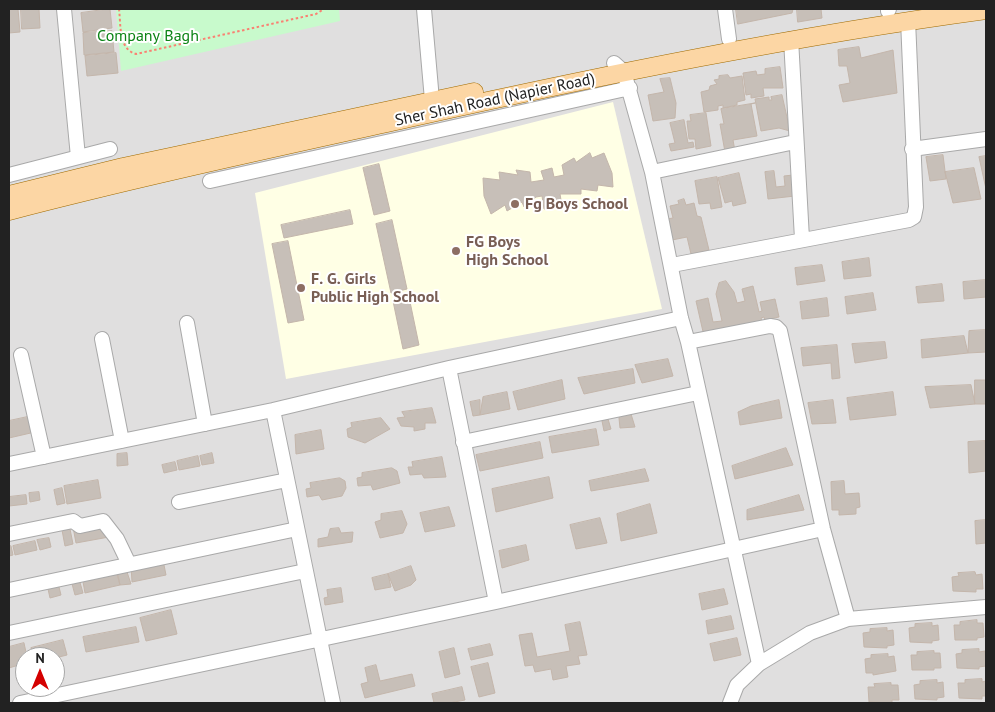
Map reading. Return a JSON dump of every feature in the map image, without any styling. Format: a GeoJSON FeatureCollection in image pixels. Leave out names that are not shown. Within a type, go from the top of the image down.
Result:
{"type":"FeatureCollection","features":[{"type":"Feature","properties":{"kind":"main road","name":"Sher Shah Road (Napier Road)"},"geometry":{"type":"LineString","coordinates":[[623,74],[729,39],[898,12],[986,10]]}},
{"type":"Feature","properties":{"kind":"main road","name":"Sher Shah Road (Napier Road)"},"geometry":{"type":"LineString","coordinates":[[9,195],[123,167],[435,106],[623,74],[791,39],[898,12]]}},
{"type":"Feature","properties":{"kind":"main road","name":"Sher Shah Road (Napier Road)"},"geometry":{"type":"LineString","coordinates":[[9,212],[139,178],[266,150],[435,106]]}},
{"type":"Feature","properties":{"kind":"street"},"geometry":{"type":"LineString","coordinates":[[64,9],[78,157]]}},
{"type":"Feature","properties":{"kind":"street"},"geometry":{"type":"LineString","coordinates":[[424,9],[435,106],[443,130]]}},
{"type":"Feature","properties":{"kind":"street"},"geometry":{"type":"LineString","coordinates":[[725,9],[729,39]]}},
{"type":"Feature","properties":{"kind":"street"},"geometry":{"type":"LineString","coordinates":[[672,265],[914,218],[916,207],[912,149],[898,12]]}},
{"type":"Feature","properties":{"kind":"street"},"geometry":{"type":"LineString","coordinates":[[791,39],[795,142],[802,239]]}},
{"type":"Feature","properties":{"kind":"street"},"geometry":{"type":"LineString","coordinates":[[210,181],[443,130],[623,74],[652,172],[681,318],[688,342],[759,664]]}},
{"type":"Feature","properties":{"kind":"street"},"geometry":{"type":"LineString","coordinates":[[912,149],[986,139]]}},
{"type":"Feature","properties":{"kind":"street"},"geometry":{"type":"LineString","coordinates":[[652,172],[795,142]]}},
{"type":"Feature","properties":{"kind":"street"},"geometry":{"type":"LineString","coordinates":[[9,176],[110,149]]}},
{"type":"Feature","properties":{"kind":"street"},"geometry":{"type":"LineString","coordinates":[[266,150],[268,168]]}},
{"type":"Feature","properties":{"kind":"street"},"geometry":{"type":"LineString","coordinates":[[9,464],[273,410],[449,368],[681,318]]}},
{"type":"Feature","properties":{"kind":"street"},"geometry":{"type":"LineString","coordinates":[[186,323],[205,424]]}},
{"type":"Feature","properties":{"kind":"street"},"geometry":{"type":"LineString","coordinates":[[688,342],[770,326],[776,326],[780,331],[823,529],[848,619]]}},
{"type":"Feature","properties":{"kind":"street"},"geometry":{"type":"LineString","coordinates":[[102,339],[122,441]]}},
{"type":"Feature","properties":{"kind":"street"},"geometry":{"type":"LineString","coordinates":[[21,354],[44,457]]}},
{"type":"Feature","properties":{"kind":"street"},"geometry":{"type":"LineString","coordinates":[[449,368],[496,602]]}},
{"type":"Feature","properties":{"kind":"street"},"geometry":{"type":"LineString","coordinates":[[463,442],[698,393]]}},
{"type":"Feature","properties":{"kind":"street"},"geometry":{"type":"LineString","coordinates":[[273,410],[333,703]]}},
{"type":"Feature","properties":{"kind":"street"},"geometry":{"type":"LineString","coordinates":[[179,502],[287,480]]}},
{"type":"Feature","properties":{"kind":"street"},"geometry":{"type":"LineString","coordinates":[[9,534],[73,521],[80,526],[103,521],[117,539],[129,564]]}},
{"type":"Feature","properties":{"kind":"street"},"geometry":{"type":"LineString","coordinates":[[9,590],[297,529]]}},
{"type":"Feature","properties":{"kind":"street"},"geometry":{"type":"LineString","coordinates":[[20,703],[496,602],[823,529]]}},
{"type":"Feature","properties":{"kind":"street"},"geometry":{"type":"LineString","coordinates":[[9,633],[306,571]]}},
{"type":"Feature","properties":{"kind":"street"},"geometry":{"type":"LineString","coordinates":[[730,703],[737,685],[759,664],[810,633],[848,619],[986,607]]}},
{"type":"Feature","properties":{"kind":"path"},"geometry":{"type":"LineString","coordinates":[[119,9],[125,47],[130,52],[136,54],[308,16],[324,9]]}},
{"type":"Feature","properties":{"kind":"shaded area"},"geometry":{"type":"Polygon","coordinates":[[[9,9],[986,9],[986,703],[9,703],[9,9]]]}},
{"type":"Feature","properties":{"kind":"shaded area","name":"FG Boys High School"},"geometry":{"type":"Polygon","coordinates":[[[613,102],[662,309],[286,379],[255,193],[613,102]]]}},
{"type":"Feature","properties":{"kind":"green space","name":"Company Bagh"},"geometry":{"type":"Polygon","coordinates":[[[116,9],[339,9],[340,21],[121,71],[116,9]]]}},
{"type":"Feature","properties":{"kind":"building"},"geometry":{"type":"Polygon","coordinates":[[[9,9],[18,9],[20,32],[9,33],[9,9]]]}},
{"type":"Feature","properties":{"kind":"building"},"geometry":{"type":"Polygon","coordinates":[[[21,9],[39,9],[40,28],[22,29],[21,9]]]}},
{"type":"Feature","properties":{"kind":"building"},"geometry":{"type":"Polygon","coordinates":[[[110,9],[112,28],[83,32],[81,13],[110,9]]]}},
{"type":"Feature","properties":{"kind":"building"},"geometry":{"type":"Polygon","coordinates":[[[736,9],[793,9],[792,13],[738,24],[736,9]]]}},
{"type":"Feature","properties":{"kind":"building"},"geometry":{"type":"Polygon","coordinates":[[[797,9],[821,9],[822,18],[798,22],[797,9]]]}},
{"type":"Feature","properties":{"kind":"building"},"geometry":{"type":"Polygon","coordinates":[[[112,31],[114,52],[84,55],[83,33],[112,31]]]}},
{"type":"Feature","properties":{"kind":"building"},"geometry":{"type":"Polygon","coordinates":[[[859,47],[861,58],[893,50],[897,93],[843,102],[839,85],[850,83],[847,66],[839,66],[838,50],[859,47]]]}},
{"type":"Feature","properties":{"kind":"building"},"geometry":{"type":"Polygon","coordinates":[[[116,53],[118,73],[87,76],[85,56],[116,53]]]}},
{"type":"Feature","properties":{"kind":"building"},"geometry":{"type":"Polygon","coordinates":[[[780,67],[783,88],[763,88],[764,96],[751,98],[751,94],[746,95],[743,73],[756,71],[757,75],[765,74],[765,69],[780,67]]]}},
{"type":"Feature","properties":{"kind":"building"},"geometry":{"type":"Polygon","coordinates":[[[728,75],[730,78],[742,76],[745,100],[737,102],[737,105],[723,108],[723,105],[718,106],[718,110],[704,112],[701,92],[709,90],[710,86],[717,84],[714,80],[719,79],[719,76],[728,75]]]}},
{"type":"Feature","properties":{"kind":"building"},"geometry":{"type":"Polygon","coordinates":[[[670,78],[676,103],[675,118],[653,121],[648,95],[664,92],[660,79],[670,78]]]}},
{"type":"Feature","properties":{"kind":"building"},"geometry":{"type":"Polygon","coordinates":[[[782,95],[790,131],[779,128],[761,131],[755,99],[769,97],[769,100],[772,100],[771,97],[782,95]]]}},
{"type":"Feature","properties":{"kind":"building"},"geometry":{"type":"Polygon","coordinates":[[[755,103],[751,104],[757,136],[733,140],[735,151],[725,152],[720,124],[724,124],[721,109],[755,103]]]}},
{"type":"Feature","properties":{"kind":"building"},"geometry":{"type":"Polygon","coordinates":[[[706,113],[711,146],[696,149],[695,139],[689,139],[687,121],[691,121],[690,115],[706,113]]]}},
{"type":"Feature","properties":{"kind":"building"},"geometry":{"type":"Polygon","coordinates":[[[684,120],[688,143],[693,142],[694,147],[671,151],[669,144],[675,143],[670,123],[684,120]]]}},
{"type":"Feature","properties":{"kind":"building"},"geometry":{"type":"Polygon","coordinates":[[[590,153],[592,158],[604,153],[612,173],[613,187],[598,185],[597,191],[581,189],[581,194],[560,194],[562,206],[544,209],[542,196],[536,197],[524,207],[522,202],[507,211],[505,205],[491,214],[484,196],[483,178],[500,180],[499,172],[518,175],[516,170],[530,172],[531,182],[544,180],[541,171],[552,168],[554,177],[564,175],[562,165],[574,158],[576,162],[590,153]]]}},
{"type":"Feature","properties":{"kind":"building"},"geometry":{"type":"Polygon","coordinates":[[[943,155],[946,179],[930,181],[926,157],[943,155]]]}},
{"type":"Feature","properties":{"kind":"building"},"geometry":{"type":"Polygon","coordinates":[[[986,156],[986,189],[979,157],[986,156]]]}},
{"type":"Feature","properties":{"kind":"building"},"geometry":{"type":"Polygon","coordinates":[[[379,164],[390,211],[374,215],[363,168],[379,164]]]}},
{"type":"Feature","properties":{"kind":"building"},"geometry":{"type":"Polygon","coordinates":[[[974,168],[981,199],[953,203],[945,172],[974,168]]]}},
{"type":"Feature","properties":{"kind":"building"},"geometry":{"type":"Polygon","coordinates":[[[774,171],[776,187],[785,186],[784,176],[793,175],[795,196],[768,199],[765,172],[774,171]]]}},
{"type":"Feature","properties":{"kind":"building"},"geometry":{"type":"Polygon","coordinates":[[[739,173],[746,203],[733,206],[732,201],[725,203],[718,178],[739,173]]]}},
{"type":"Feature","properties":{"kind":"building"},"geometry":{"type":"Polygon","coordinates":[[[717,177],[722,207],[711,209],[710,203],[699,204],[695,181],[717,177]]]}},
{"type":"Feature","properties":{"kind":"building"},"geometry":{"type":"Polygon","coordinates":[[[684,199],[686,205],[694,203],[697,216],[701,217],[709,250],[691,254],[687,237],[672,240],[667,219],[673,218],[670,206],[679,204],[678,201],[684,199]]]}},
{"type":"Feature","properties":{"kind":"building"},"geometry":{"type":"Polygon","coordinates":[[[350,210],[353,224],[284,238],[281,225],[350,210]]]}},
{"type":"Feature","properties":{"kind":"building"},"geometry":{"type":"Polygon","coordinates":[[[392,220],[407,289],[391,293],[376,224],[392,220]]]}},
{"type":"Feature","properties":{"kind":"building"},"geometry":{"type":"Polygon","coordinates":[[[288,241],[304,320],[288,323],[272,244],[288,241]]]}},
{"type":"Feature","properties":{"kind":"building"},"geometry":{"type":"Polygon","coordinates":[[[869,258],[871,276],[844,279],[842,262],[869,258]]]}},
{"type":"Feature","properties":{"kind":"building"},"geometry":{"type":"Polygon","coordinates":[[[822,265],[825,281],[797,285],[795,268],[822,265]]]}},
{"type":"Feature","properties":{"kind":"building"},"geometry":{"type":"Polygon","coordinates":[[[986,280],[986,297],[964,299],[963,282],[986,280]]]}},
{"type":"Feature","properties":{"kind":"building"},"geometry":{"type":"Polygon","coordinates":[[[726,281],[734,292],[737,303],[745,301],[742,289],[753,286],[759,312],[762,311],[760,302],[775,299],[779,317],[765,320],[764,317],[761,318],[763,323],[704,336],[696,301],[708,298],[713,322],[722,321],[716,294],[719,283],[726,281]]]}},
{"type":"Feature","properties":{"kind":"building"},"geometry":{"type":"Polygon","coordinates":[[[942,284],[944,301],[918,303],[916,287],[942,284]]]}},
{"type":"Feature","properties":{"kind":"building"},"geometry":{"type":"Polygon","coordinates":[[[873,293],[876,310],[847,314],[845,297],[873,293]]]}},
{"type":"Feature","properties":{"kind":"building"},"geometry":{"type":"Polygon","coordinates":[[[409,297],[419,345],[403,349],[393,301],[409,297]]]}},
{"type":"Feature","properties":{"kind":"building"},"geometry":{"type":"Polygon","coordinates":[[[827,298],[829,316],[802,319],[800,302],[827,298]]]}},
{"type":"Feature","properties":{"kind":"building"},"geometry":{"type":"Polygon","coordinates":[[[986,330],[986,352],[968,353],[969,331],[986,330]]]}},
{"type":"Feature","properties":{"kind":"building"},"geometry":{"type":"Polygon","coordinates":[[[964,336],[968,353],[922,358],[921,340],[964,336]]]}},
{"type":"Feature","properties":{"kind":"building"},"geometry":{"type":"Polygon","coordinates":[[[885,342],[887,358],[855,363],[852,344],[885,342]]]}},
{"type":"Feature","properties":{"kind":"building"},"geometry":{"type":"Polygon","coordinates":[[[837,345],[840,378],[832,379],[831,363],[803,366],[801,348],[837,345]]]}},
{"type":"Feature","properties":{"kind":"building"},"geometry":{"type":"Polygon","coordinates":[[[668,359],[673,376],[642,383],[635,365],[668,359]]]}},
{"type":"Feature","properties":{"kind":"building"},"geometry":{"type":"Polygon","coordinates":[[[633,369],[635,383],[584,394],[578,378],[633,369]]]}},
{"type":"Feature","properties":{"kind":"building"},"geometry":{"type":"Polygon","coordinates":[[[562,380],[565,399],[518,410],[513,392],[562,380]]]}},
{"type":"Feature","properties":{"kind":"building"},"geometry":{"type":"Polygon","coordinates":[[[975,380],[986,380],[986,404],[975,404],[975,380]]]}},
{"type":"Feature","properties":{"kind":"building"},"geometry":{"type":"Polygon","coordinates":[[[971,385],[975,404],[930,408],[925,387],[971,385]]]}},
{"type":"Feature","properties":{"kind":"building"},"geometry":{"type":"Polygon","coordinates":[[[507,392],[510,409],[480,415],[483,397],[507,392]]]}},
{"type":"Feature","properties":{"kind":"building"},"geometry":{"type":"Polygon","coordinates":[[[893,392],[896,415],[850,420],[847,398],[893,392]]]}},
{"type":"Feature","properties":{"kind":"building"},"geometry":{"type":"Polygon","coordinates":[[[480,400],[480,415],[473,416],[470,402],[480,400]]]}},
{"type":"Feature","properties":{"kind":"building"},"geometry":{"type":"Polygon","coordinates":[[[779,400],[782,418],[740,425],[738,412],[751,406],[779,400]]]}},
{"type":"Feature","properties":{"kind":"building"},"geometry":{"type":"Polygon","coordinates":[[[833,400],[836,423],[812,424],[808,403],[833,400]]]}},
{"type":"Feature","properties":{"kind":"building"},"geometry":{"type":"Polygon","coordinates":[[[432,408],[436,423],[425,423],[425,429],[414,431],[414,427],[401,426],[397,418],[405,417],[402,412],[432,408]]]}},
{"type":"Feature","properties":{"kind":"building"},"geometry":{"type":"Polygon","coordinates":[[[631,414],[635,427],[620,428],[619,418],[631,414]]]}},
{"type":"Feature","properties":{"kind":"building"},"geometry":{"type":"Polygon","coordinates":[[[32,416],[35,432],[9,438],[9,421],[32,416]]]}},
{"type":"Feature","properties":{"kind":"building"},"geometry":{"type":"Polygon","coordinates":[[[381,418],[390,429],[365,443],[348,437],[347,429],[352,427],[351,423],[381,418]]]}},
{"type":"Feature","properties":{"kind":"building"},"geometry":{"type":"Polygon","coordinates":[[[608,419],[611,429],[604,431],[602,421],[608,419]]]}},
{"type":"Feature","properties":{"kind":"building"},"geometry":{"type":"Polygon","coordinates":[[[596,429],[599,445],[552,453],[549,437],[596,429]]]}},
{"type":"Feature","properties":{"kind":"building"},"geometry":{"type":"Polygon","coordinates":[[[321,430],[324,449],[296,454],[295,435],[321,430]]]}},
{"type":"Feature","properties":{"kind":"building"},"geometry":{"type":"Polygon","coordinates":[[[985,441],[986,471],[969,473],[968,442],[985,441]]]}},
{"type":"Feature","properties":{"kind":"building"},"geometry":{"type":"Polygon","coordinates":[[[540,442],[543,458],[480,471],[476,455],[540,442]]]}},
{"type":"Feature","properties":{"kind":"building"},"geometry":{"type":"Polygon","coordinates":[[[786,448],[793,465],[735,479],[732,466],[786,448]]]}},
{"type":"Feature","properties":{"kind":"building"},"geometry":{"type":"Polygon","coordinates":[[[127,453],[128,465],[117,466],[117,454],[127,453]]]}},
{"type":"Feature","properties":{"kind":"building"},"geometry":{"type":"Polygon","coordinates":[[[212,453],[214,463],[202,465],[200,456],[212,453]]]}},
{"type":"Feature","properties":{"kind":"building"},"geometry":{"type":"Polygon","coordinates":[[[198,456],[200,466],[179,470],[177,461],[198,456]]]}},
{"type":"Feature","properties":{"kind":"building"},"geometry":{"type":"Polygon","coordinates":[[[442,457],[446,477],[424,478],[422,474],[410,475],[408,467],[413,467],[412,462],[442,457]]]}},
{"type":"Feature","properties":{"kind":"building"},"geometry":{"type":"Polygon","coordinates":[[[175,462],[177,470],[164,473],[162,465],[175,462]]]}},
{"type":"Feature","properties":{"kind":"building"},"geometry":{"type":"Polygon","coordinates":[[[392,468],[397,471],[400,483],[373,490],[371,485],[358,486],[357,478],[362,477],[362,473],[392,468]]]}},
{"type":"Feature","properties":{"kind":"building"},"geometry":{"type":"Polygon","coordinates":[[[645,469],[649,481],[591,491],[589,481],[645,469]]]}},
{"type":"Feature","properties":{"kind":"building"},"geometry":{"type":"Polygon","coordinates":[[[549,477],[553,498],[496,512],[492,489],[549,477]]]}},
{"type":"Feature","properties":{"kind":"building"},"geometry":{"type":"Polygon","coordinates":[[[340,478],[345,481],[346,488],[342,496],[322,500],[319,495],[307,497],[306,489],[311,488],[310,483],[340,478]]]}},
{"type":"Feature","properties":{"kind":"building"},"geometry":{"type":"Polygon","coordinates":[[[98,480],[101,498],[67,504],[64,486],[98,480]]]}},
{"type":"Feature","properties":{"kind":"building"},"geometry":{"type":"Polygon","coordinates":[[[844,481],[845,494],[859,493],[860,507],[856,508],[856,514],[839,515],[839,510],[832,510],[831,482],[844,481]]]}},
{"type":"Feature","properties":{"kind":"building"},"geometry":{"type":"Polygon","coordinates":[[[62,488],[65,503],[57,505],[54,490],[62,488]]]}},
{"type":"Feature","properties":{"kind":"building"},"geometry":{"type":"Polygon","coordinates":[[[39,492],[40,500],[30,502],[29,493],[39,492]]]}},
{"type":"Feature","properties":{"kind":"building"},"geometry":{"type":"Polygon","coordinates":[[[26,495],[27,504],[9,506],[9,497],[26,495]]]}},
{"type":"Feature","properties":{"kind":"building"},"geometry":{"type":"Polygon","coordinates":[[[799,495],[804,510],[747,520],[747,510],[799,495]]]}},
{"type":"Feature","properties":{"kind":"building"},"geometry":{"type":"Polygon","coordinates":[[[650,504],[657,533],[621,541],[617,514],[650,504]]]}},
{"type":"Feature","properties":{"kind":"building"},"geometry":{"type":"Polygon","coordinates":[[[449,507],[455,526],[425,532],[420,513],[449,507]]]}},
{"type":"Feature","properties":{"kind":"building"},"geometry":{"type":"Polygon","coordinates":[[[402,511],[407,524],[403,533],[380,538],[375,522],[381,520],[381,514],[402,511]]]}},
{"type":"Feature","properties":{"kind":"building"},"geometry":{"type":"Polygon","coordinates":[[[600,518],[607,543],[576,549],[570,525],[600,518]]]}},
{"type":"Feature","properties":{"kind":"building"},"geometry":{"type":"Polygon","coordinates":[[[986,520],[986,543],[976,544],[975,521],[986,520]]]}},
{"type":"Feature","properties":{"kind":"building"},"geometry":{"type":"Polygon","coordinates":[[[103,524],[109,537],[76,543],[73,527],[103,524]]]}},
{"type":"Feature","properties":{"kind":"building"},"geometry":{"type":"Polygon","coordinates":[[[339,528],[341,533],[353,532],[352,542],[318,547],[318,539],[328,537],[330,529],[339,528]]]}},
{"type":"Feature","properties":{"kind":"building"},"geometry":{"type":"Polygon","coordinates":[[[70,529],[73,544],[65,546],[62,530],[70,529]]]}},
{"type":"Feature","properties":{"kind":"building"},"geometry":{"type":"Polygon","coordinates":[[[49,538],[51,547],[40,550],[37,540],[49,538]]]}},
{"type":"Feature","properties":{"kind":"building"},"geometry":{"type":"Polygon","coordinates":[[[35,541],[37,550],[15,555],[13,546],[35,541]]]}},
{"type":"Feature","properties":{"kind":"building"},"geometry":{"type":"Polygon","coordinates":[[[526,545],[529,560],[502,568],[499,551],[526,545]]]}},
{"type":"Feature","properties":{"kind":"building"},"geometry":{"type":"Polygon","coordinates":[[[11,546],[13,555],[9,556],[9,547],[11,546]]]}},
{"type":"Feature","properties":{"kind":"building"},"geometry":{"type":"Polygon","coordinates":[[[163,560],[166,575],[132,582],[131,566],[163,560]]]}},
{"type":"Feature","properties":{"kind":"building"},"geometry":{"type":"Polygon","coordinates":[[[411,566],[416,580],[411,585],[395,591],[388,574],[411,566]]]}},
{"type":"Feature","properties":{"kind":"building"},"geometry":{"type":"Polygon","coordinates":[[[126,569],[131,584],[120,585],[117,571],[126,569]]]}},
{"type":"Feature","properties":{"kind":"building"},"geometry":{"type":"Polygon","coordinates":[[[116,570],[120,585],[85,593],[82,576],[116,570]]]}},
{"type":"Feature","properties":{"kind":"building"},"geometry":{"type":"Polygon","coordinates":[[[975,572],[976,575],[982,574],[983,589],[976,589],[976,592],[953,591],[952,577],[959,576],[958,573],[975,572]]]}},
{"type":"Feature","properties":{"kind":"building"},"geometry":{"type":"Polygon","coordinates":[[[388,574],[391,587],[375,590],[372,578],[388,574]]]}},
{"type":"Feature","properties":{"kind":"building"},"geometry":{"type":"Polygon","coordinates":[[[79,579],[83,593],[75,595],[71,580],[79,579]]]}},
{"type":"Feature","properties":{"kind":"building"},"geometry":{"type":"Polygon","coordinates":[[[59,587],[61,595],[50,598],[48,589],[59,587]]]}},
{"type":"Feature","properties":{"kind":"building"},"geometry":{"type":"Polygon","coordinates":[[[341,588],[343,602],[325,605],[324,598],[328,597],[327,590],[341,588]]]}},
{"type":"Feature","properties":{"kind":"building"},"geometry":{"type":"Polygon","coordinates":[[[724,589],[728,604],[702,610],[699,594],[724,589]]]}},
{"type":"Feature","properties":{"kind":"building"},"geometry":{"type":"Polygon","coordinates":[[[171,610],[177,634],[146,641],[140,618],[171,610]]]}},
{"type":"Feature","properties":{"kind":"building"},"geometry":{"type":"Polygon","coordinates":[[[731,616],[734,629],[708,634],[706,621],[731,616]]]}},
{"type":"Feature","properties":{"kind":"building"},"geometry":{"type":"Polygon","coordinates":[[[977,620],[977,623],[983,623],[984,637],[977,638],[977,640],[955,640],[954,625],[960,625],[960,622],[977,620]]]}},
{"type":"Feature","properties":{"kind":"building"},"geometry":{"type":"Polygon","coordinates":[[[580,622],[587,655],[578,656],[580,664],[566,666],[568,677],[553,680],[551,669],[535,672],[533,665],[525,666],[519,635],[532,633],[537,657],[570,651],[565,625],[580,622]]]}},
{"type":"Feature","properties":{"kind":"building"},"geometry":{"type":"Polygon","coordinates":[[[932,623],[932,626],[938,625],[939,640],[932,641],[932,643],[910,642],[909,628],[915,627],[915,624],[932,623]]]}},
{"type":"Feature","properties":{"kind":"building"},"geometry":{"type":"Polygon","coordinates":[[[136,627],[139,642],[86,652],[83,637],[136,627]]]}},
{"type":"Feature","properties":{"kind":"building"},"geometry":{"type":"Polygon","coordinates":[[[887,628],[887,631],[893,630],[894,645],[887,646],[887,648],[864,647],[863,633],[870,632],[870,629],[887,628]]]}},
{"type":"Feature","properties":{"kind":"building"},"geometry":{"type":"Polygon","coordinates":[[[737,638],[741,655],[714,661],[710,644],[737,638]]]}},
{"type":"Feature","properties":{"kind":"building"},"geometry":{"type":"Polygon","coordinates":[[[63,640],[65,647],[35,647],[63,640]]]}},
{"type":"Feature","properties":{"kind":"building"},"geometry":{"type":"Polygon","coordinates":[[[24,643],[25,647],[15,647],[15,666],[9,668],[9,647],[24,643]]]}},
{"type":"Feature","properties":{"kind":"building"},"geometry":{"type":"Polygon","coordinates":[[[490,644],[493,655],[471,660],[468,649],[490,644]]]}},
{"type":"Feature","properties":{"kind":"building"},"geometry":{"type":"Polygon","coordinates":[[[454,648],[460,674],[445,678],[439,652],[454,648]]]}},
{"type":"Feature","properties":{"kind":"building"},"geometry":{"type":"Polygon","coordinates":[[[979,649],[979,652],[985,651],[986,666],[979,667],[979,669],[957,668],[956,654],[962,653],[962,650],[979,649]]]}},
{"type":"Feature","properties":{"kind":"building"},"geometry":{"type":"Polygon","coordinates":[[[934,651],[934,653],[940,653],[941,668],[934,668],[934,670],[912,670],[911,655],[917,655],[917,652],[934,651]]]}},
{"type":"Feature","properties":{"kind":"building"},"geometry":{"type":"Polygon","coordinates":[[[888,654],[888,657],[894,656],[896,671],[873,675],[873,673],[866,673],[865,659],[871,658],[871,655],[888,654]]]}},
{"type":"Feature","properties":{"kind":"building"},"geometry":{"type":"Polygon","coordinates":[[[488,663],[495,693],[479,697],[471,667],[488,663]]]}},
{"type":"Feature","properties":{"kind":"building"},"geometry":{"type":"Polygon","coordinates":[[[376,665],[380,681],[412,674],[415,686],[365,698],[361,684],[368,682],[365,668],[376,665]]]}},
{"type":"Feature","properties":{"kind":"building"},"geometry":{"type":"Polygon","coordinates":[[[982,679],[982,682],[986,681],[986,696],[982,696],[982,699],[959,698],[958,683],[965,683],[965,680],[982,679]]]}},
{"type":"Feature","properties":{"kind":"building"},"geometry":{"type":"Polygon","coordinates":[[[937,680],[937,683],[943,682],[944,697],[937,698],[937,700],[915,699],[914,685],[920,684],[920,681],[937,680]]]}},
{"type":"Feature","properties":{"kind":"building"},"geometry":{"type":"Polygon","coordinates":[[[891,683],[891,685],[898,685],[899,700],[892,700],[892,703],[869,702],[868,687],[875,687],[874,684],[891,683]]]}},
{"type":"Feature","properties":{"kind":"building"},"geometry":{"type":"Polygon","coordinates":[[[462,687],[465,700],[434,703],[432,694],[462,687]]]}},
{"type":"Feature","properties":{"kind":"place","name":"Fg Boys School"},"geometry":{"type":"Point","coordinates":[515,204]}},
{"type":"Feature","properties":{"kind":"place","name":"FG Boys High School"},"geometry":{"type":"Point","coordinates":[456,251]}},
{"type":"Feature","properties":{"kind":"place","name":"F. G. Girls Public High School"},"geometry":{"type":"Point","coordinates":[301,288]}}]}
